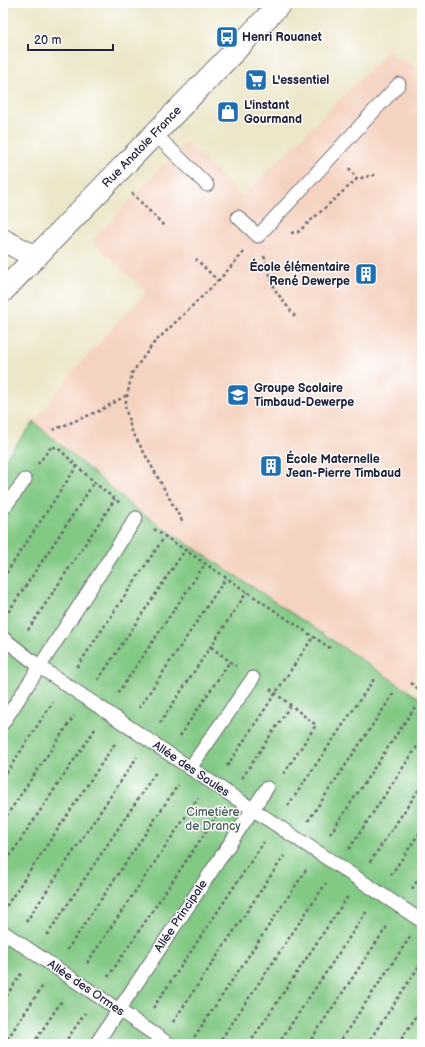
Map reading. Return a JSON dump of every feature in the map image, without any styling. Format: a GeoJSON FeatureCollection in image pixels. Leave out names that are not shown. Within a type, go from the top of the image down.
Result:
{"type":"FeatureCollection","features":[{"type":"Feature","properties":{"kind":"street","name":"Rue Anatole France"},"geometry":{"type":"LineString","coordinates":[[3,291],[281,3]]}},
{"type":"Feature","properties":{"kind":"street"},"geometry":{"type":"LineString","coordinates":[[3,240],[31,262]]}},
{"type":"Feature","properties":{"kind":"lane"},"geometry":{"type":"LineString","coordinates":[[238,216],[258,236],[399,84]]}},
{"type":"Feature","properties":{"kind":"lane"},"geometry":{"type":"LineString","coordinates":[[155,134],[207,185]]}},
{"type":"Feature","properties":{"kind":"lane"},"geometry":{"type":"LineString","coordinates":[[3,509],[25,480]]}},
{"type":"Feature","properties":{"kind":"lane"},"geometry":{"type":"LineString","coordinates":[[3,723],[136,518]]}},
{"type":"Feature","properties":{"kind":"lane","name":"Allée des Saules"},"geometry":{"type":"LineString","coordinates":[[3,638],[40,667],[168,754],[421,921]]}},
{"type":"Feature","properties":{"kind":"lane"},"geometry":{"type":"LineString","coordinates":[[190,768],[253,678]]}},
{"type":"Feature","properties":{"kind":"lane","name":"Allée Principale"},"geometry":{"type":"LineString","coordinates":[[96,1044],[267,788]]}},
{"type":"Feature","properties":{"kind":"lane","name":"Allée des Ormes"},"geometry":{"type":"LineString","coordinates":[[3,932],[165,1042]]}},
{"type":"Feature","properties":{"kind":"path"},"geometry":{"type":"LineString","coordinates":[[115,176],[165,227]]}},
{"type":"Feature","properties":{"kind":"path"},"geometry":{"type":"LineString","coordinates":[[258,236],[275,290],[296,318]]}},
{"type":"Feature","properties":{"kind":"path"},"geometry":{"type":"LineString","coordinates":[[182,521],[131,429],[125,406],[132,373],[152,344],[218,281],[196,259]]}},
{"type":"Feature","properties":{"kind":"path"},"geometry":{"type":"LineString","coordinates":[[53,430],[99,411],[127,395]]}},
{"type":"Feature","properties":{"kind":"path"},"geometry":{"type":"LineString","coordinates":[[25,480],[52,446],[60,450],[95,483],[136,518],[330,648]]}},
{"type":"Feature","properties":{"kind":"path"},"geometry":{"type":"LineString","coordinates":[[3,578],[77,466]]}},
{"type":"Feature","properties":{"kind":"path"},"geometry":{"type":"LineString","coordinates":[[3,621],[95,483]]}},
{"type":"Feature","properties":{"kind":"path"},"geometry":{"type":"LineString","coordinates":[[16,648],[115,499]]}},
{"type":"Feature","properties":{"kind":"path"},"geometry":{"type":"LineString","coordinates":[[3,778],[165,536]]}},
{"type":"Feature","properties":{"kind":"path"},"geometry":{"type":"LineString","coordinates":[[14,940],[247,592]]}},
{"type":"Feature","properties":{"kind":"path"},"geometry":{"type":"LineString","coordinates":[[33,1044],[313,637]]}},
{"type":"Feature","properties":{"kind":"path"},"geometry":{"type":"LineString","coordinates":[[3,1001],[230,661]]}},
{"type":"Feature","properties":{"kind":"path"},"geometry":{"type":"LineString","coordinates":[[141,1026],[374,679]]}},
{"type":"Feature","properties":{"kind":"path"},"geometry":{"type":"LineString","coordinates":[[410,683],[422,692]]}},
{"type":"Feature","properties":{"kind":"path"},"geometry":{"type":"LineString","coordinates":[[165,1042],[296,839],[394,693]]}},
{"type":"Feature","properties":{"kind":"path"},"geometry":{"type":"LineString","coordinates":[[64,1044],[290,706]]}},
{"type":"Feature","properties":{"kind":"path"},"geometry":{"type":"LineString","coordinates":[[190,1044],[415,707]]}},
{"type":"Feature","properties":{"kind":"path"},"geometry":{"type":"LineString","coordinates":[[267,788],[281,777],[316,724]]}},
{"type":"Feature","properties":{"kind":"path"},"geometry":{"type":"LineString","coordinates":[[218,1044],[422,739]]}},
{"type":"Feature","properties":{"kind":"path"},"geometry":{"type":"LineString","coordinates":[[4,1044],[190,768]]}},
{"type":"Feature","properties":{"kind":"path"},"geometry":{"type":"LineString","coordinates":[[249,1044],[422,785]]}},
{"type":"Feature","properties":{"kind":"path"},"geometry":{"type":"LineString","coordinates":[[278,1044],[422,829]]}},
{"type":"Feature","properties":{"kind":"path"},"geometry":{"type":"LineString","coordinates":[[308,1044],[422,873]]}},
{"type":"Feature","properties":{"kind":"path"},"geometry":{"type":"LineString","coordinates":[[338,1044],[421,921]]}},
{"type":"Feature","properties":{"kind":"path"},"geometry":{"type":"LineString","coordinates":[[367,1044],[422,962]]}},
{"type":"Feature","properties":{"kind":"path"},"geometry":{"type":"LineString","coordinates":[[398,1044],[422,1008]]}},
{"type":"Feature","properties":{"kind":"shaded area","name":"Groupe Scolaire Timbaud-Dewerpe"},"geometry":{"type":"Polygon","coordinates":[[[387,52],[422,70],[422,662],[407,691],[137,510],[34,422],[75,369],[146,292],[92,241],[186,141],[242,197],[387,52]]]}},
{"type":"Feature","properties":{"kind":"green space","name":"Cimetière de Drancy"},"geometry":{"type":"Polygon","coordinates":[[[34,422],[137,510],[422,700],[422,1044],[3,1044],[3,461],[34,422]]]}},
{"type":"Feature","properties":{"kind":"place","name":"Henri Rouanet"},"geometry":{"type":"Point","coordinates":[227,37]}},
{"type":"Feature","properties":{"kind":"place","name":"L'essentiel"},"geometry":{"type":"Point","coordinates":[256,80]}},
{"type":"Feature","properties":{"kind":"place","name":"L'instant Gourmand"},"geometry":{"type":"Point","coordinates":[228,112]}},
{"type":"Feature","properties":{"kind":"place","name":"École élémentaire René Dewerpe"},"geometry":{"type":"Point","coordinates":[366,274]}},
{"type":"Feature","properties":{"kind":"place","name":"Groupe Scolaire Timbaud-Dewerpe"},"geometry":{"type":"Point","coordinates":[238,395]}},
{"type":"Feature","properties":{"kind":"place","name":"École Maternelle Jean-Pierre Timbaud"},"geometry":{"type":"Point","coordinates":[271,466]}}]}
